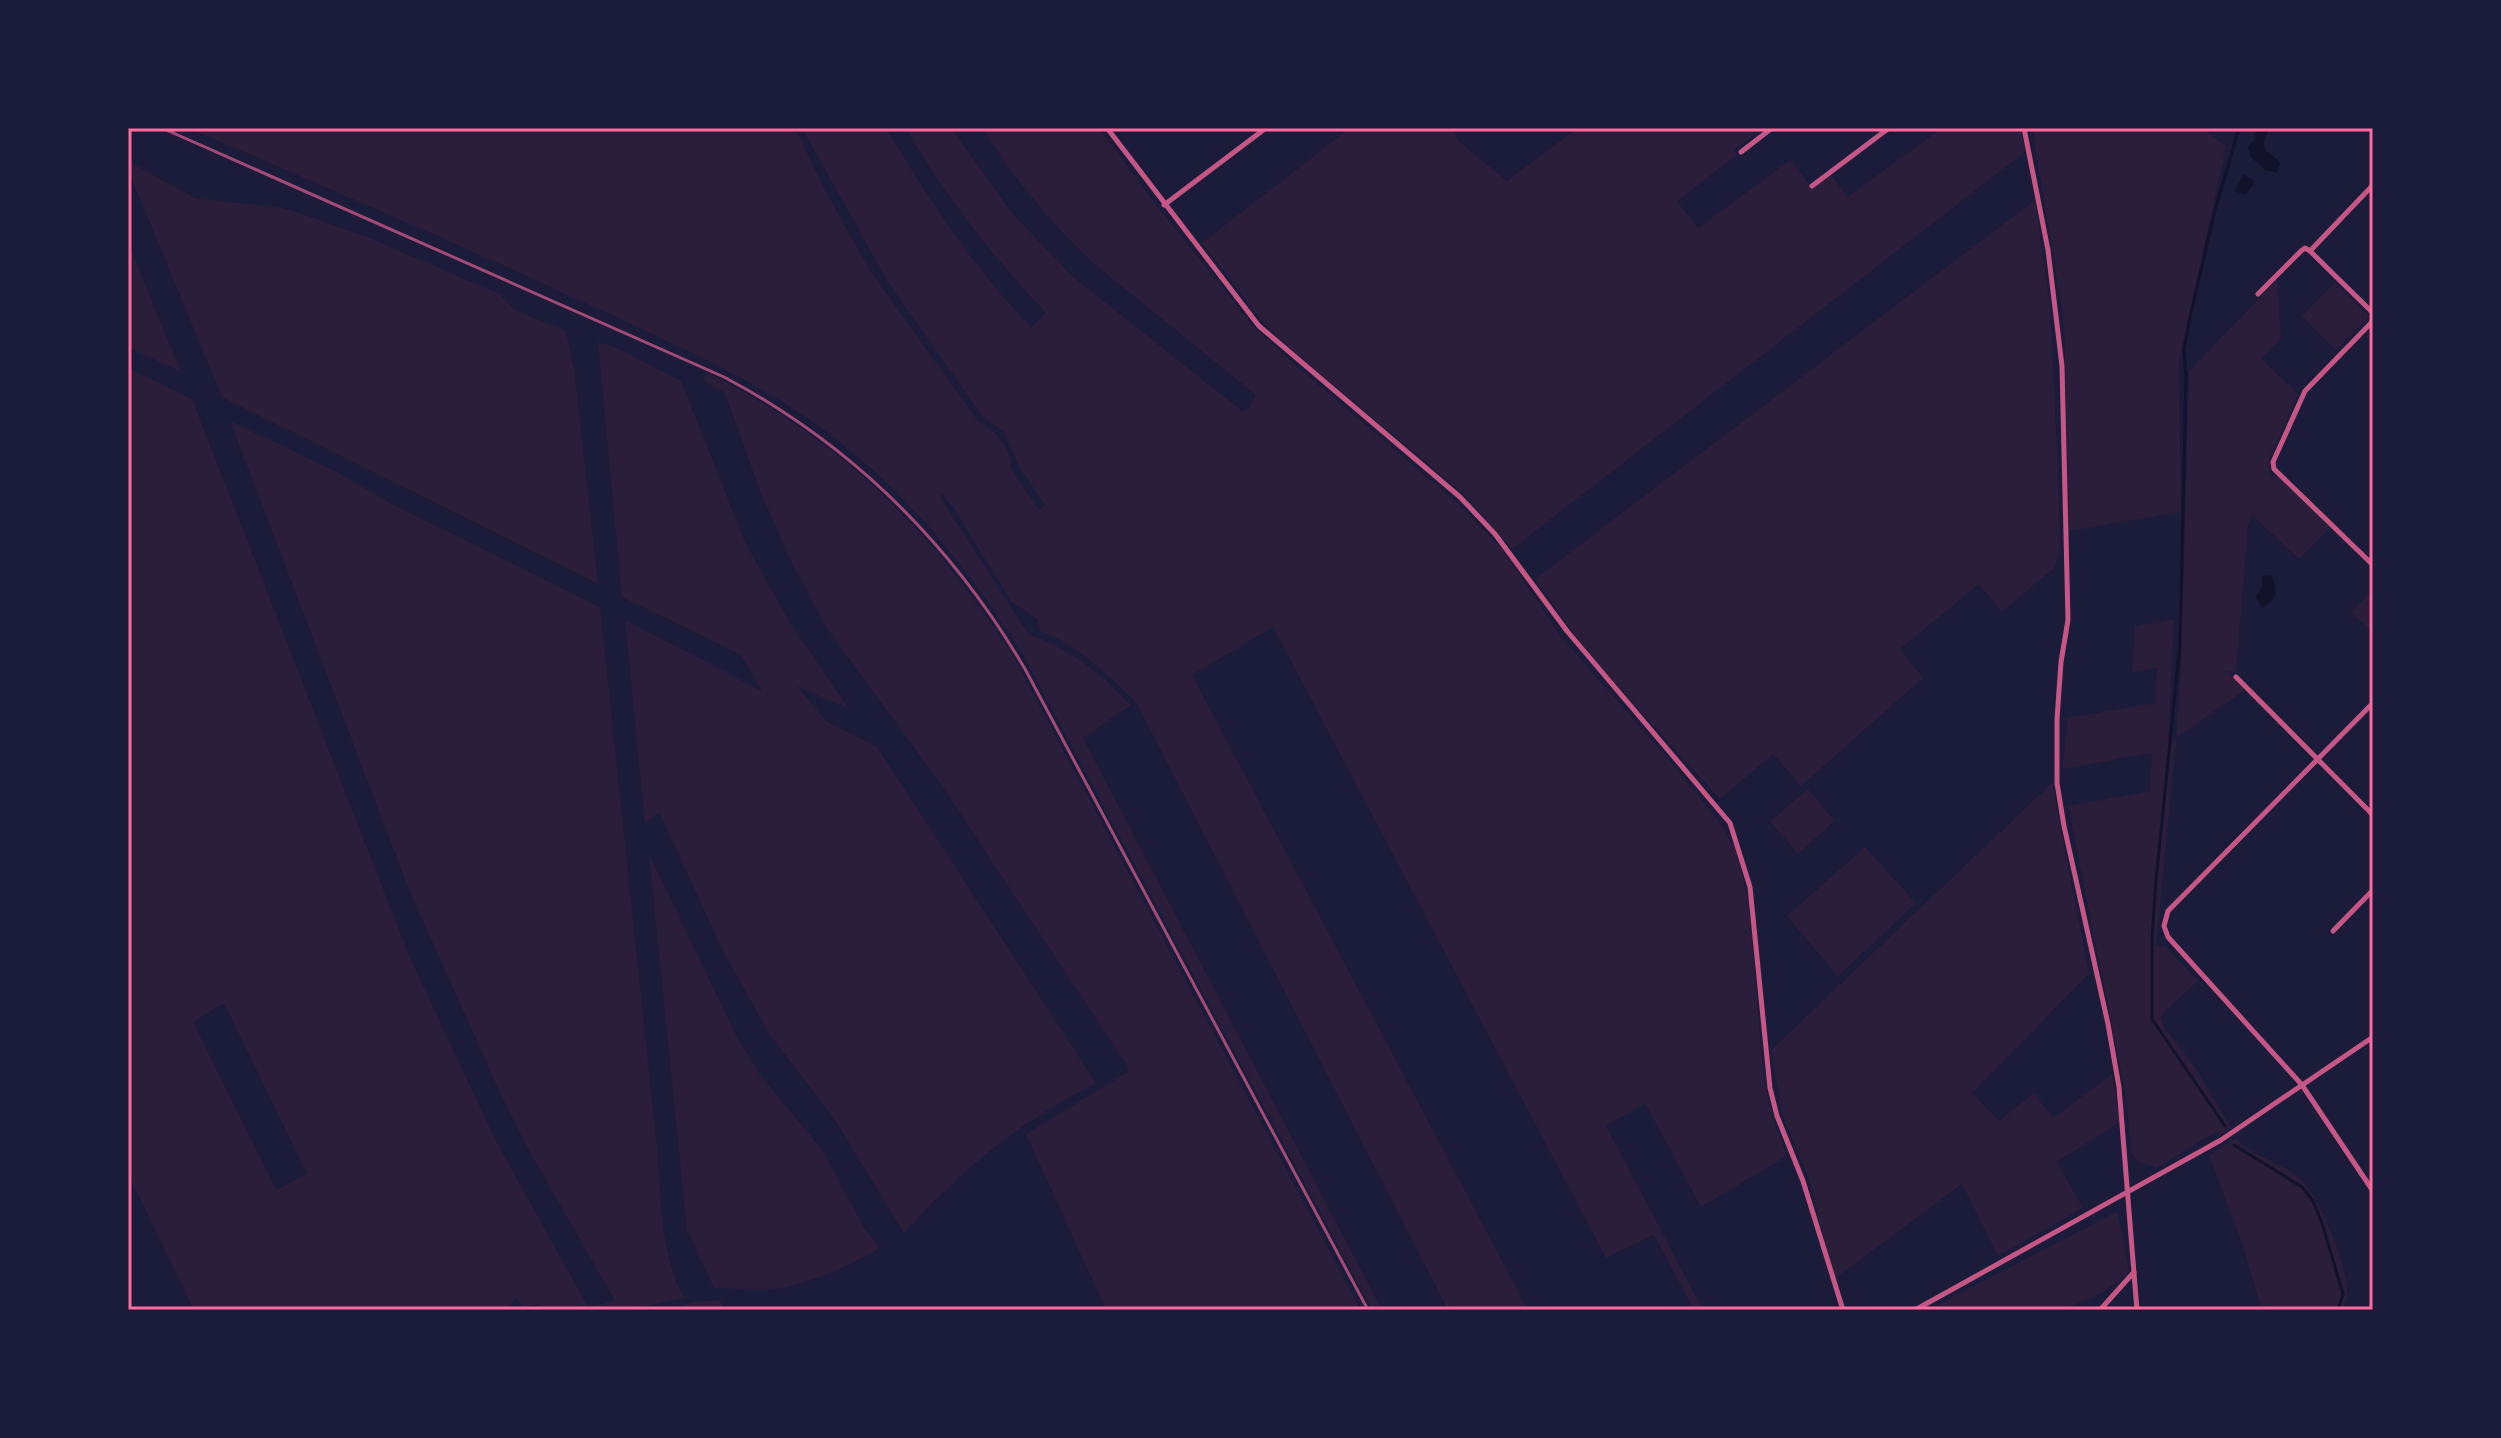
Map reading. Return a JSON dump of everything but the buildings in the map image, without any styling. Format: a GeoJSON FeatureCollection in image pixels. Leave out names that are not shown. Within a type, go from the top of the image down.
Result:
{"type":"FeatureCollection","features":[{"type":"Feature","properties":{"kind":"street"},"geometry":{"type":"LineString","coordinates":[[1107,128],[1259,326],[1450,488],[1495,534],[1567,631],[1730,823],[1750,887],[1770,1088],[1843,1310]]}},
{"type":"Feature","properties":{"kind":"street"},"geometry":{"type":"LineString","coordinates":[[1164,205],[1266,128]]}},
{"type":"Feature","properties":{"kind":"street"},"geometry":{"type":"LineString","coordinates":[[1741,152],[1772,128]]}},
{"type":"Feature","properties":{"kind":"street"},"geometry":{"type":"LineString","coordinates":[[1812,186],[1889,128]]}},
{"type":"Feature","properties":{"kind":"street"},"geometry":{"type":"LineString","coordinates":[[2024,128],[2048,250],[2062,366],[2068,620],[2057,719],[2057,783],[2119,1087],[2137,1310]]}},
{"type":"Feature","properties":{"kind":"street"},"geometry":{"type":"LineString","coordinates":[[2310,251],[2373,185]]}},
{"type":"Feature","properties":{"kind":"street"},"geometry":{"type":"LineString","coordinates":[[2258,294],[2305,248],[2373,313]]}},
{"type":"Feature","properties":{"kind":"street"},"geometry":{"type":"LineString","coordinates":[[2373,321],[2305,391],[2274,455],[2274,469],[2373,565]]}},
{"type":"Feature","properties":{"kind":"street"},"geometry":{"type":"LineString","coordinates":[[2236,677],[2373,815]]}},
{"type":"Feature","properties":{"kind":"street"},"geometry":{"type":"LineString","coordinates":[[2373,703],[2168,911],[2164,921],[2168,937],[2302,1085],[2373,1191]]}},
{"type":"Feature","properties":{"kind":"street"},"geometry":{"type":"LineString","coordinates":[[2333,931],[2373,890]]}},
{"type":"Feature","properties":{"kind":"street"},"geometry":{"type":"LineString","coordinates":[[1915,1310],[2221,1140],[2373,1037]]}},
{"type":"Feature","properties":{"kind":"street"},"geometry":{"type":"LineString","coordinates":[[2100,1310],[2134,1271]]}},
{"type":"Feature","properties":{"kind":"shaded area"},"geometry":{"type":"Polygon","coordinates":[[[188,128],[795,128],[869,269],[978,421],[1001,440],[1009,454],[1011,469],[1039,510],[1045,505],[1018,465],[1005,433],[982,416],[888,282],[802,128],[886,128],[953,232],[990,281],[1031,327],[1046,313],[970,225],[906,128],[951,128],[1012,213],[1072,276],[1242,411],[1249,408],[1256,395],[1093,263],[1062,232],[1007,165],[983,128],[1099,128],[1254,327],[1456,502],[1503,550],[1562,638],[1665,755],[1717,819],[1736,850],[1748,899],[1764,1080],[1775,1126],[1787,1156],[1701,1207],[1645,1103],[1606,1126],[1703,1310],[1694,1310],[1654,1235],[1606,1258],[1273,627],[1192,675],[1528,1310],[1448,1310],[1136,702],[1080,652],[1040,631],[1038,620],[1011,601],[953,507],[941,493],[942,500],[1029,635],[1058,647],[1084,663],[1131,705],[1083,738],[1382,1310],[1372,1310],[1022,653],[955,558],[905,501],[817,425],[735,375],[492,260],[188,128]]]}},
{"type":"Feature","properties":{"kind":"shaded area"},"geometry":{"type":"Polygon","coordinates":[[[1350,128],[1453,128],[1457,140],[1507,181],[1578,128],[1764,128],[1734,150],[1737,155],[1677,201],[1698,228],[1790,160],[1813,189],[1831,175],[1848,197],[1942,128],[2020,128],[2026,151],[1512,549],[1465,495],[1262,321],[1202,243],[1350,128]]]}},
{"type":"Feature","properties":{"kind":"shaded area"},"geometry":{"type":"Polygon","coordinates":[[[2032,128],[2203,128],[2226,147],[2179,361],[2181,512],[2069,531],[2064,322],[2032,128]]]}},
{"type":"Feature","properties":{"kind":"shaded area"},"geometry":{"type":"Polygon","coordinates":[[[2257,128],[2270,128],[2263,144],[2266,151],[2280,162],[2277,173],[2265,170],[2251,157],[2248,147],[2254,140],[2257,128]]]}},
{"type":"Feature","properties":{"kind":"shaded area"},"geometry":{"type":"Polygon","coordinates":[[[128,161],[195,198],[283,208],[372,239],[499,294],[515,310],[566,331],[575,375],[598,584],[222,397],[128,170],[128,161]]]}},
{"type":"Feature","properties":{"kind":"shaded area"},"geometry":{"type":"Polygon","coordinates":[[[2244,174],[2255,182],[2246,195],[2234,191],[2244,174]]]}},
{"type":"Feature","properties":{"kind":"shaded area"},"geometry":{"type":"Polygon","coordinates":[[[2035,200],[2050,307],[2060,553],[2054,568],[2002,612],[1979,584],[1900,649],[1923,678],[1801,786],[1773,754],[1720,799],[1579,641],[1535,579],[2035,200]]]}},
{"type":"Feature","properties":{"kind":"shaded area"},"geometry":{"type":"Polygon","coordinates":[[[128,243],[181,372],[128,347],[128,243]]]}},
{"type":"Feature","properties":{"kind":"shaded area"},"geometry":{"type":"Polygon","coordinates":[[[2277,280],[2281,338],[2261,358],[2298,394],[2269,460],[2269,476],[2279,477],[2330,528],[2299,559],[2252,515],[2248,526],[2236,672],[2227,671],[2245,690],[2176,738],[2181,667],[2189,371],[2277,280]]]}},
{"type":"Feature","properties":{"kind":"shaded area"},"geometry":{"type":"Polygon","coordinates":[[[2335,283],[2368,318],[2336,350],[2302,316],[2335,283]]]}},
{"type":"Feature","properties":{"kind":"shaded area"},"geometry":{"type":"Polygon","coordinates":[[[598,342],[615,347],[681,381],[745,542],[790,623],[850,710],[797,686],[827,722],[877,747],[1096,1083],[1016,1131],[948,1187],[904,1233],[835,1120],[770,1035],[723,951],[659,812],[645,823],[625,620],[762,691],[741,655],[622,597],[598,342]]]}},
{"type":"Feature","properties":{"kind":"shaded area"},"geometry":{"type":"Polygon","coordinates":[[[128,368],[192,399],[410,958],[496,1141],[588,1307],[541,1310],[538,1304],[524,1307],[515,1297],[509,1310],[194,1310],[128,1174],[128,368]],[[224,1003],[193,1022],[276,1190],[307,1174],[224,1003]]]}},
{"type":"Feature","properties":{"kind":"shaded area"},"geometry":{"type":"Polygon","coordinates":[[[708,373],[801,428],[881,493],[951,569],[983,612],[1014,658],[1361,1310],[1106,1310],[1026,1134],[1128,1072],[1127,1065],[940,783],[826,627],[792,563],[760,491],[725,393],[702,380],[708,373]]]}},
{"type":"Feature","properties":{"kind":"shaded area"},"geometry":{"type":"Polygon","coordinates":[[[230,421],[337,472],[392,504],[600,607],[666,1247],[684,1298],[626,1310],[596,1310],[593,1306],[615,1301],[527,1147],[500,1093],[408,887],[230,421]]]}},
{"type":"Feature","properties":{"kind":"shaded area"},"geometry":{"type":"Polygon","coordinates":[[[2270,575],[2275,584],[2275,593],[2271,602],[2262,608],[2256,597],[2262,586],[2262,576],[2270,575]]]}},
{"type":"Feature","properties":{"kind":"shaded area"},"geometry":{"type":"Polygon","coordinates":[[[2373,590],[2373,633],[2351,612],[2373,590]]]}},
{"type":"Feature","properties":{"kind":"shaded area"},"geometry":{"type":"Polygon","coordinates":[[[2174,619],[2168,748],[2176,738],[2156,947],[2165,946],[2198,981],[2160,1016],[2164,1027],[2194,1066],[2231,1127],[2219,1136],[2216,1132],[2156,1168],[2138,1161],[2131,1153],[2127,1102],[2068,806],[2150,791],[2152,753],[2062,769],[2068,718],[2155,703],[2157,668],[2132,672],[2135,626],[2174,619]]]}},
{"type":"Feature","properties":{"kind":"shaded area"},"geometry":{"type":"Polygon","coordinates":[[[2052,783],[2089,974],[1972,1093],[1999,1121],[2034,1093],[2053,1118],[2112,1074],[2120,1122],[2057,1162],[2083,1208],[1998,1256],[1962,1184],[1834,1279],[1809,1179],[1782,1114],[1771,1050],[2052,783]]]}},
{"type":"Feature","properties":{"kind":"shaded area"},"geometry":{"type":"Polygon","coordinates":[[[1808,789],[1835,821],[1798,854],[1770,821],[1808,789]]]}},
{"type":"Feature","properties":{"kind":"shaded area"},"geometry":{"type":"Polygon","coordinates":[[[1865,847],[1916,903],[1838,976],[1787,916],[1865,847]]]}},
{"type":"Feature","properties":{"kind":"shaded area"},"geometry":{"type":"Polygon","coordinates":[[[649,854],[738,1039],[761,1076],[823,1151],[864,1228],[880,1248],[869,1255],[827,1274],[783,1287],[714,1288],[687,1230],[649,854]]]}},
{"type":"Feature","properties":{"kind":"shaded area"},"geometry":{"type":"Polygon","coordinates":[[[2236,1138],[2250,1150],[2299,1178],[2316,1200],[2344,1271],[2347,1298],[2343,1310],[2262,1310],[2242,1243],[2209,1155],[2236,1138]]]}},
{"type":"Feature","properties":{"kind":"shaded area"},"geometry":{"type":"Polygon","coordinates":[[[2118,1211],[2129,1272],[2099,1294],[2064,1310],[1928,1310],[2118,1211]]]}},
{"type":"Feature","properties":{"kind":"shaded area"},"geometry":{"type":"Polygon","coordinates":[[[720,1300],[724,1310],[676,1310],[691,1302],[720,1300]]]}},
{"type":"Feature","properties":{"kind":"waterway"},"geometry":{"type":"LineString","coordinates":[[2225,1126],[2152,1019],[2152,939],[2180,644],[2184,350],[2215,210],[2239,128]]}},
{"type":"Feature","properties":{"kind":"waterway"},"geometry":{"type":"LineString","coordinates":[[2234,1145],[2302,1187],[2313,1201],[2343,1294],[2338,1310]]}},
{"type":"Feature","properties":{"kind":"railway"},"geometry":{"type":"LineString","coordinates":[[162,128],[724,377],[815,434],[895,502],[965,581],[1025,669],[1368,1310]]}}]}
